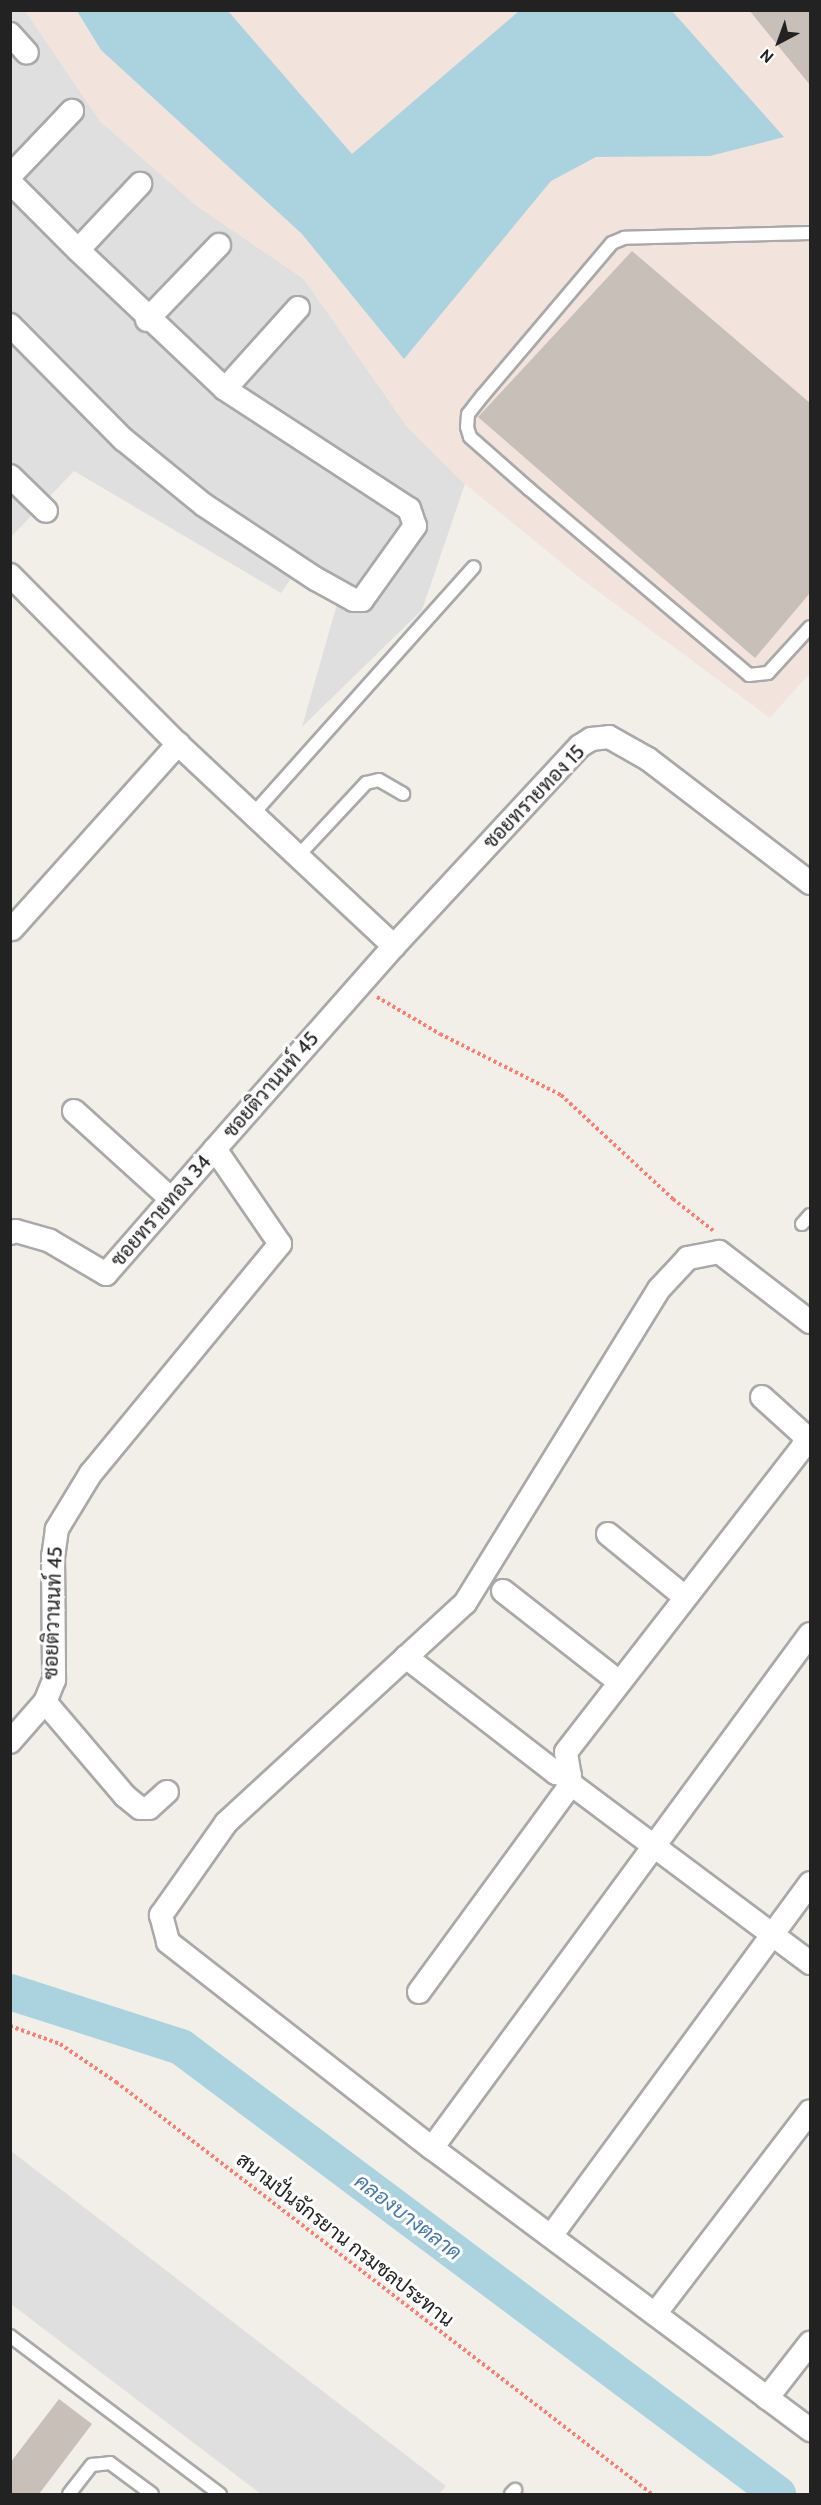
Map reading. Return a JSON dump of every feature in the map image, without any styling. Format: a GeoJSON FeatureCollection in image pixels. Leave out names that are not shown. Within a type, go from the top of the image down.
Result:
{"type":"FeatureCollection","features":[{"type":"Feature","properties":{"kind":"street"},"geometry":{"type":"LineString","coordinates":[[10,34],[27,53]]}},
{"type":"Feature","properties":{"kind":"street"},"geometry":{"type":"LineString","coordinates":[[10,176],[72,111]]}},
{"type":"Feature","properties":{"kind":"street"},"geometry":{"type":"LineString","coordinates":[[10,182],[147,320],[225,389],[409,509],[416,526],[362,600],[354,600],[316,579],[204,505],[123,439],[10,325]]}},
{"type":"Feature","properties":{"kind":"street"},"geometry":{"type":"LineString","coordinates":[[78,250],[140,184]]}},
{"type":"Feature","properties":{"kind":"street"},"geometry":{"type":"LineString","coordinates":[[147,320],[219,245]]}},
{"type":"Feature","properties":{"kind":"street"},"geometry":{"type":"LineString","coordinates":[[225,389],[298,308]]}},
{"type":"Feature","properties":{"kind":"street"},"geometry":{"type":"LineString","coordinates":[[10,476],[46,511]]}},
{"type":"Feature","properties":{"kind":"street"},"geometry":{"type":"LineString","coordinates":[[10,575],[178,744],[394,946]]}},
{"type":"Feature","properties":{"kind":"street","name":"ซอยทรายทอง 15"},"geometry":{"type":"LineString","coordinates":[[394,946],[580,746],[591,739],[609,737],[648,759],[810,883]]}},
{"type":"Feature","properties":{"kind":"street"},"geometry":{"type":"LineString","coordinates":[[12,929],[178,744]]}},
{"type":"Feature","properties":{"kind":"street","name":"ซอยติวานนท์ 45"},"geometry":{"type":"LineString","coordinates":[[10,1742],[45,1702],[54,1680],[53,1556],[57,1528],[91,1473],[280,1244],[215,1149],[394,946]]}},
{"type":"Feature","properties":{"kind":"street"},"geometry":{"type":"LineString","coordinates":[[74,1110],[171,1199]]}},
{"type":"Feature","properties":{"kind":"street","name":"ซอยทรายทอง 34"},"geometry":{"type":"LineString","coordinates":[[10,1233],[16,1231],[50,1241],[106,1274],[215,1149]]}},
{"type":"Feature","properties":{"kind":"street"},"geometry":{"type":"LineString","coordinates":[[810,1322],[719,1252],[688,1257],[659,1289],[465,1603],[226,1822],[161,1915],[168,1942],[432,2148],[810,2430]]}},
{"type":"Feature","properties":{"kind":"street"},"geometry":{"type":"LineString","coordinates":[[419,1992],[571,1779],[566,1752],[806,1440],[802,1432],[762,1397]]}},
{"type":"Feature","properties":{"kind":"street"},"geometry":{"type":"LineString","coordinates":[[608,1534],[685,1597]]}},
{"type":"Feature","properties":{"kind":"street"},"geometry":{"type":"LineString","coordinates":[[503,1592],[619,1682]]}},
{"type":"Feature","properties":{"kind":"street"},"geometry":{"type":"LineString","coordinates":[[432,2148],[810,1634]]}},
{"type":"Feature","properties":{"kind":"street"},"geometry":{"type":"LineString","coordinates":[[406,1657],[556,1773],[571,1779],[810,1963]]}},
{"type":"Feature","properties":{"kind":"street"},"geometry":{"type":"LineString","coordinates":[[45,1702],[125,1796],[140,1808],[149,1808],[167,1792]]}},
{"type":"Feature","properties":{"kind":"street"},"geometry":{"type":"LineString","coordinates":[[551,2236],[810,1883]]}},
{"type":"Feature","properties":{"kind":"street"},"geometry":{"type":"LineString","coordinates":[[655,2314],[810,2111]]}},
{"type":"Feature","properties":{"kind":"street"},"geometry":{"type":"LineString","coordinates":[[767,2398],[810,2343]]}},
{"type":"Feature","properties":{"kind":"lane"},"geometry":{"type":"LineString","coordinates":[[810,233],[624,238],[612,243],[468,414],[467,427],[470,437],[529,489],[749,675],[768,673],[810,627]]}},
{"type":"Feature","properties":{"kind":"lane"},"geometry":{"type":"LineString","coordinates":[[253,814],[474,567]]}},
{"type":"Feature","properties":{"kind":"lane"},"geometry":{"type":"LineString","coordinates":[[298,856],[366,783],[379,780],[403,794]]}},
{"type":"Feature","properties":{"kind":"lane"},"geometry":{"type":"LineString","coordinates":[[10,2336],[220,2494]]}},
{"type":"Feature","properties":{"kind":"lane"},"geometry":{"type":"LineString","coordinates":[[69,2494],[92,2465],[110,2463],[152,2494]]}},
{"type":"Feature","properties":{"kind":"path"},"geometry":{"type":"LineString","coordinates":[[361,982],[384,1003],[561,1095],[673,1199],[722,1237]]}},
{"type":"Feature","properties":{"kind":"path","name":"สนามปั่นจักรยาน กรมชลประทาน"},"geometry":{"type":"LineString","coordinates":[[10,2026],[60,2044],[116,2082],[652,2494]]}},
{"type":"Feature","properties":{"kind":"shaded area"},"geometry":{"type":"Polygon","coordinates":[[[25,10],[100,121],[197,206],[304,279],[408,428],[465,484],[422,610],[302,727],[343,583],[301,564],[281,593],[74,471],[11,537],[10,11],[25,10]]]}},
{"type":"Feature","properties":{"kind":"shaded area"},"geometry":{"type":"Polygon","coordinates":[[[25,11],[810,11],[810,673],[770,718],[580,578],[465,484],[408,428],[304,279],[197,206],[100,121],[25,11]]]}},
{"type":"Feature","properties":{"kind":"shaded area"},"geometry":{"type":"Polygon","coordinates":[[[11,2151],[446,2486],[439,2494],[261,2494],[11,2304],[11,2151]]]}},
{"type":"Feature","properties":{"kind":"water"},"geometry":{"type":"Polygon","coordinates":[[[77,11],[228,11],[352,154],[519,11],[672,11],[784,137],[710,156],[596,157],[551,181],[404,359],[302,234],[101,50],[77,11]]]}},
{"type":"Feature","properties":{"kind":"building"},"geometry":{"type":"Polygon","coordinates":[[[749,10],[810,10],[810,85],[749,10]]]}},
{"type":"Feature","properties":{"kind":"building"},"geometry":{"type":"Polygon","coordinates":[[[632,251],[810,403],[810,593],[755,658],[478,417],[632,251]]]}},
{"type":"Feature","properties":{"kind":"building"},"geometry":{"type":"Polygon","coordinates":[[[59,2399],[92,2424],[39,2494],[10,2494],[10,2463],[59,2399]]]}},
{"type":"Feature","properties":{"kind":"waterway","name":"คลองบางตลาด"},"geometry":{"type":"LineString","coordinates":[[10,1992],[181,2047],[778,2494]]}}]}
